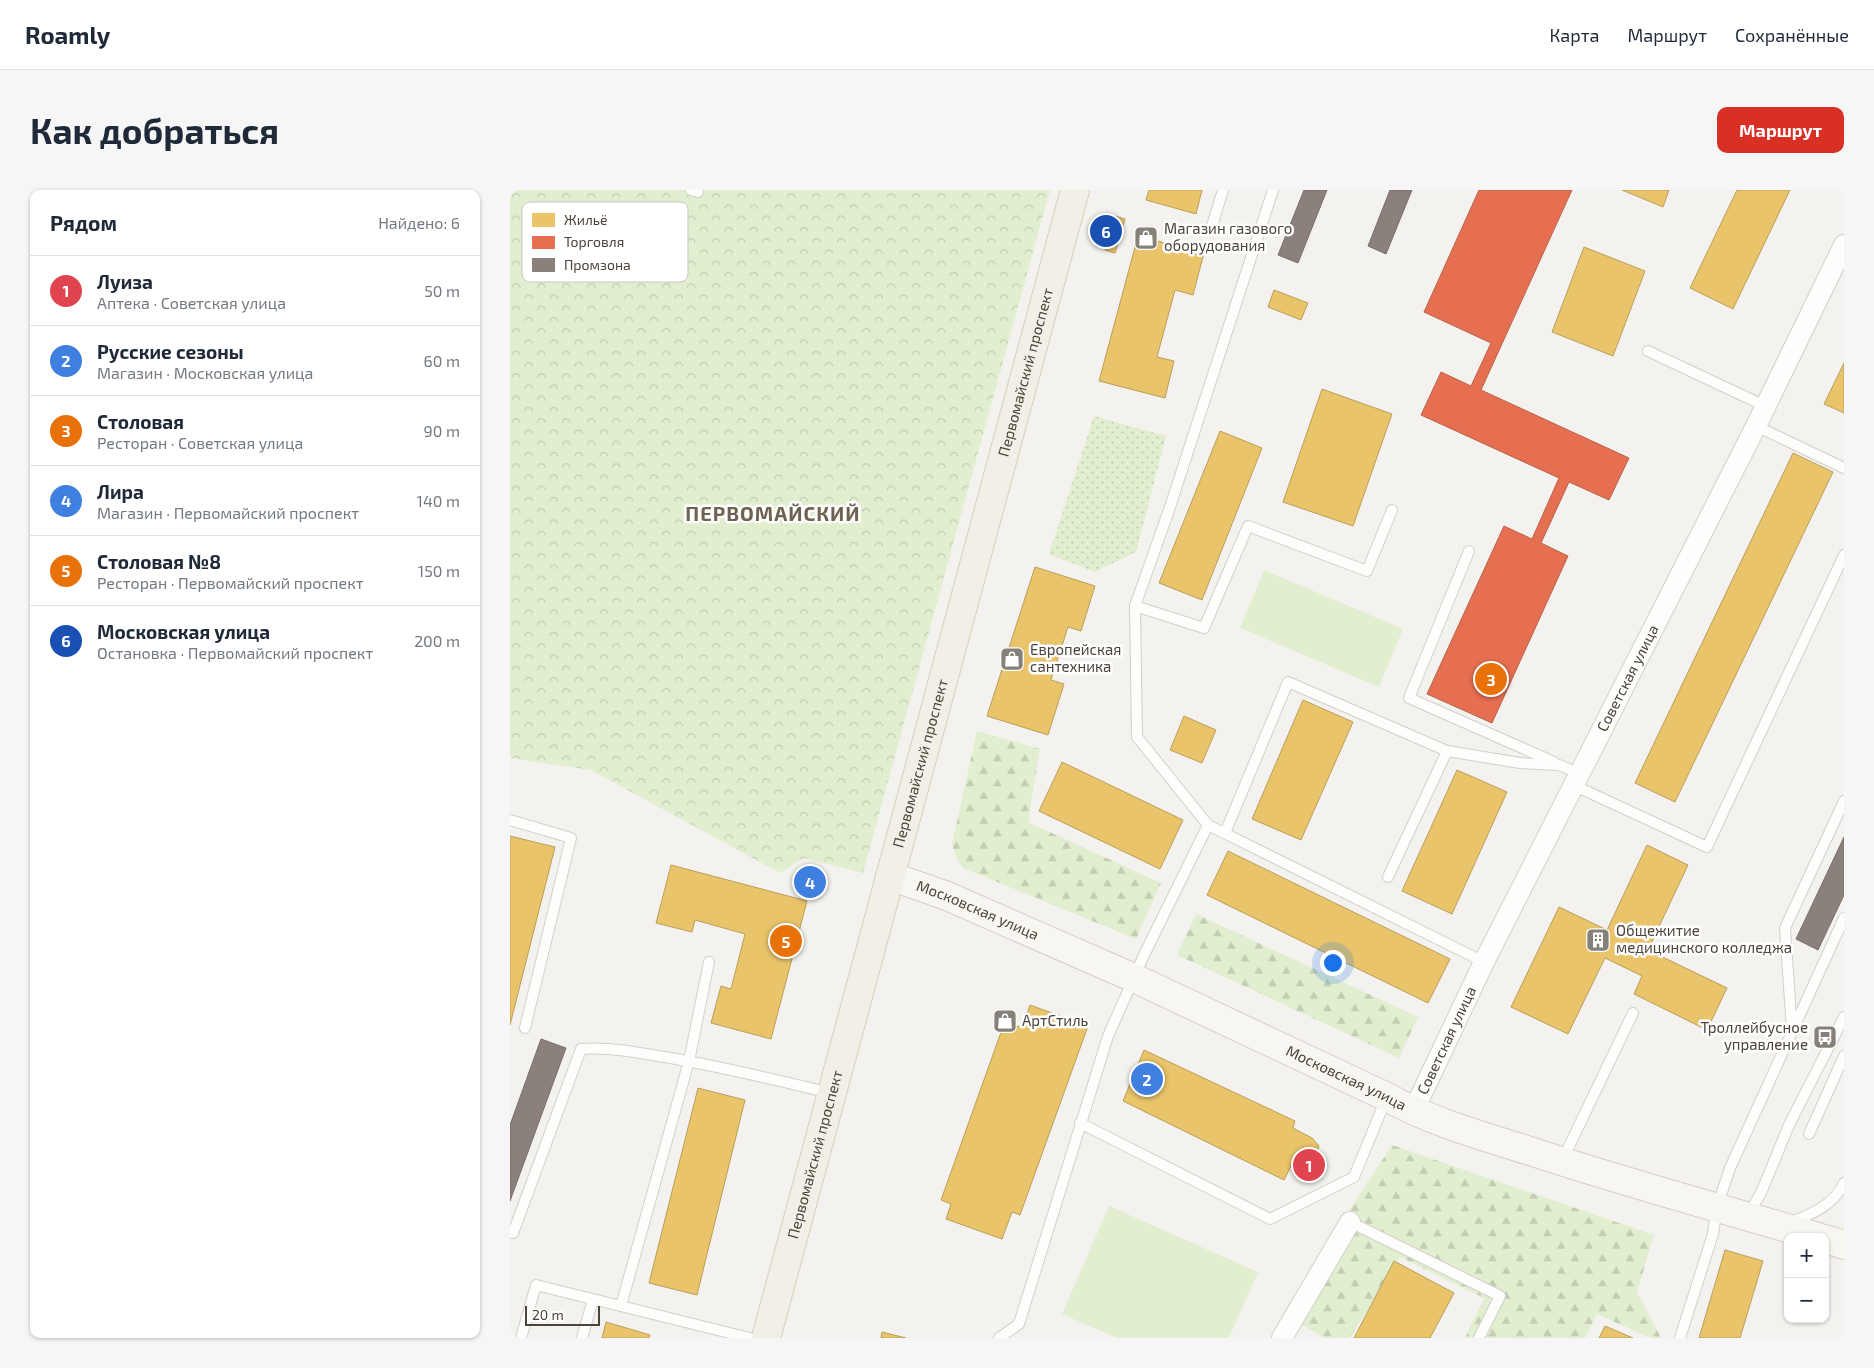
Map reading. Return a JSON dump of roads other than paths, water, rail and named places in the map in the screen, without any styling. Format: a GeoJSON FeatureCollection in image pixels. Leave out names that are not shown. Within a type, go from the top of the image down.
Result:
{"type":"FeatureCollection","features":[{"type":"Feature","properties":{"kind":"main road","name":"Первомайский проспект"},"geometry":{"type":"LineString","coordinates":[[766,1338],[1075,190]]}},
{"type":"Feature","properties":{"kind":"street","name":"Советская улица"},"geometry":{"type":"LineString","coordinates":[[1413,1112],[1484,962],[1756,426],[1844,245]]}},
{"type":"Feature","properties":{"kind":"street","name":"Московская улица"},"geometry":{"type":"LineString","coordinates":[[890,876],[947,896],[1134,978],[1413,1112],[1436,1121],[1562,1162],[1805,1233]]}},
{"type":"Feature","properties":{"kind":"street"},"geometry":{"type":"LineString","coordinates":[[1282,1338],[1350,1222]]}},
{"type":"Feature","properties":{"kind":"street"},"geometry":{"type":"LineString","coordinates":[[1829,1240],[1844,1244]]}},
{"type":"Feature","properties":{"kind":"lane"},"geometry":{"type":"LineString","coordinates":[[1211,229],[1223,190]]}},
{"type":"Feature","properties":{"kind":"lane"},"geometry":{"type":"LineString","coordinates":[[1273,190],[1176,491],[1135,606],[1137,737],[1208,825],[1484,962]]}},
{"type":"Feature","properties":{"kind":"lane"},"geometry":{"type":"LineString","coordinates":[[1648,350],[1765,406]]}},
{"type":"Feature","properties":{"kind":"lane"},"geometry":{"type":"LineString","coordinates":[[1756,426],[1844,468]]}},
{"type":"Feature","properties":{"kind":"lane"},"geometry":{"type":"LineString","coordinates":[[1135,606],[1204,628],[1248,526],[1367,571],[1392,510]]}},
{"type":"Feature","properties":{"kind":"lane"},"geometry":{"type":"LineString","coordinates":[[1469,551],[1409,698],[1559,765],[1576,779],[1707,847],[1844,555]]}},
{"type":"Feature","properties":{"kind":"lane"},"geometry":{"type":"LineString","coordinates":[[1225,833],[1288,682],[1447,751],[1520,763],[1559,765]]}},
{"type":"Feature","properties":{"kind":"lane"},"geometry":{"type":"LineString","coordinates":[[1388,877],[1447,751]]}},
{"type":"Feature","properties":{"kind":"lane"},"geometry":{"type":"LineString","coordinates":[[1792,1031],[1785,928],[1844,801]]}},
{"type":"Feature","properties":{"kind":"lane"},"geometry":{"type":"LineString","coordinates":[[510,820],[571,838],[525,1028]]}},
{"type":"Feature","properties":{"kind":"lane"},"geometry":{"type":"LineString","coordinates":[[999,1338],[1019,1324],[1108,1036],[1208,825]]}},
{"type":"Feature","properties":{"kind":"lane"},"geometry":{"type":"LineString","coordinates":[[1680,1338],[1713,1234],[1717,1207],[1730,1168],[1844,918]]}},
{"type":"Feature","properties":{"kind":"lane"},"geometry":{"type":"LineString","coordinates":[[621,1306],[689,1061],[709,962]]}},
{"type":"Feature","properties":{"kind":"lane"},"geometry":{"type":"LineString","coordinates":[[1562,1162],[1633,1013]]}},
{"type":"Feature","properties":{"kind":"lane"},"geometry":{"type":"LineString","coordinates":[[1747,1216],[1761,1194],[1790,1125],[1844,1017]]}},
{"type":"Feature","properties":{"kind":"lane"},"geometry":{"type":"LineString","coordinates":[[513,1233],[581,1048],[601,1047],[618,1049],[689,1061],[832,1093]]}},
{"type":"Feature","properties":{"kind":"lane"},"geometry":{"type":"LineString","coordinates":[[1809,1134],[1844,1056]]}},
{"type":"Feature","properties":{"kind":"lane"},"geometry":{"type":"LineString","coordinates":[[1080,1123],[1270,1219],[1354,1177],[1387,1098]]}},
{"type":"Feature","properties":{"kind":"lane"},"geometry":{"type":"LineString","coordinates":[[1782,1226],[1817,1212],[1838,1196],[1844,1183]]}},
{"type":"Feature","properties":{"kind":"lane"},"geometry":{"type":"LineString","coordinates":[[1350,1222],[1500,1296],[1479,1338]]}},
{"type":"Feature","properties":{"kind":"lane"},"geometry":{"type":"LineString","coordinates":[[520,1338],[536,1285],[750,1338]]}},
{"type":"Feature","properties":{"kind":"lane"},"geometry":{"type":"LineString","coordinates":[[582,1338],[593,1300]]}},
{"type":"Feature","properties":{"kind":"place","name":"Московская улица"},"geometry":{"type":"Point","coordinates":[1106,231]}},
{"type":"Feature","properties":{"kind":"place","name":"Магазин газового оборудования"},"geometry":{"type":"Point","coordinates":[1146,238]}},
{"type":"Feature","properties":{"kind":"place","name":"Европейская сантехника"},"geometry":{"type":"Point","coordinates":[1012,659]}},
{"type":"Feature","properties":{"kind":"place","name":"Столовая"},"geometry":{"type":"Point","coordinates":[1491,679]}},
{"type":"Feature","properties":{"kind":"place","name":"Лира"},"geometry":{"type":"Point","coordinates":[810,882]}},
{"type":"Feature","properties":{"kind":"place","name":"Общежитие медицинского колледжа"},"geometry":{"type":"Point","coordinates":[1598,940]}},
{"type":"Feature","properties":{"kind":"place","name":"Столовая №8"},"geometry":{"type":"Point","coordinates":[786,941]}},
{"type":"Feature","properties":{"kind":"place","name":"АртСтиль"},"geometry":{"type":"Point","coordinates":[1005,1021]}},
{"type":"Feature","properties":{"kind":"place","name":"Троллейбусное управление"},"geometry":{"type":"Point","coordinates":[1825,1037]}},
{"type":"Feature","properties":{"kind":"place","name":"Русские сезоны"},"geometry":{"type":"Point","coordinates":[1147,1079]}},
{"type":"Feature","properties":{"kind":"place","name":"Луиза"},"geometry":{"type":"Point","coordinates":[1309,1165]}},
{"type":"Feature","properties":{"kind":"district","name":"ПЕРВОМАЙСКИЙ"},"geometry":{"type":"Point","coordinates":[773,514]}}]}
